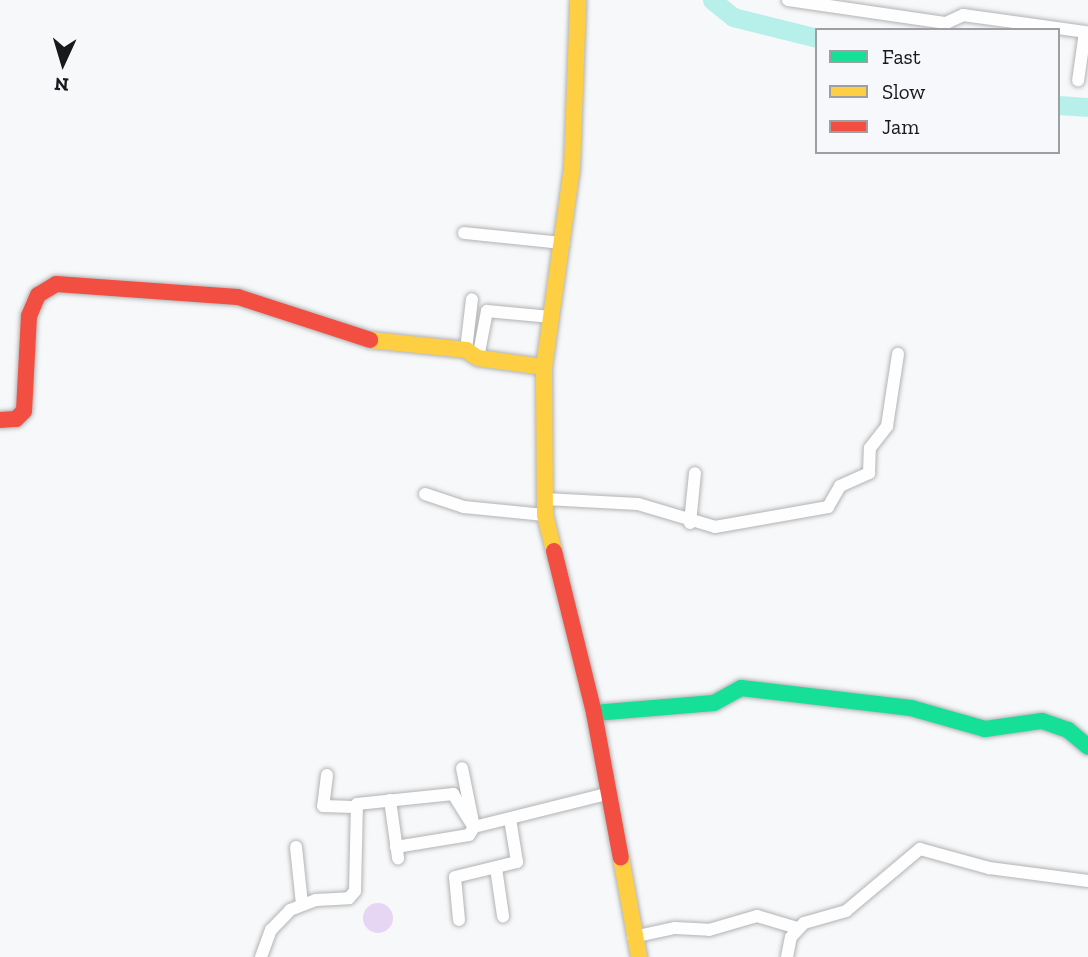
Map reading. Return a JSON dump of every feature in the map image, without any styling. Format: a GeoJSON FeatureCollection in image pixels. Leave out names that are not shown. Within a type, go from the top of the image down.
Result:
{"type":"FeatureCollection","features":[{"type":"Feature","properties":{"kind":"street"},"geometry":{"type":"LineString","coordinates":[[578,0],[563,243],[544,367],[545,507],[594,713],[633,937],[639,957]]}},
{"type":"Feature","properties":{"kind":"street"},"geometry":{"type":"LineString","coordinates":[[788,0],[946,23],[963,15],[1044,28]]}},
{"type":"Feature","properties":{"kind":"street"},"geometry":{"type":"LineString","coordinates":[[1060,30],[1085,32],[1078,81]]}},
{"type":"Feature","properties":{"kind":"street"},"geometry":{"type":"LineString","coordinates":[[464,233],[563,243]]}},
{"type":"Feature","properties":{"kind":"street"},"geometry":{"type":"LineString","coordinates":[[0,420],[16,419],[24,411],[29,316],[38,295],[56,284],[238,297],[347,336],[387,345],[472,354],[544,367]]}},
{"type":"Feature","properties":{"kind":"street"},"geometry":{"type":"LineString","coordinates":[[472,299],[472,354]]}},
{"type":"Feature","properties":{"kind":"street"},"geometry":{"type":"LineString","coordinates":[[472,354],[487,310],[551,317]]}},
{"type":"Feature","properties":{"kind":"street"},"geometry":{"type":"LineString","coordinates":[[425,494],[464,507],[638,504],[690,523],[715,527],[831,505],[840,486],[869,473],[870,448],[887,426],[898,354]]}},
{"type":"Feature","properties":{"kind":"street"},"geometry":{"type":"LineString","coordinates":[[690,523],[695,473]]}},
{"type":"Feature","properties":{"kind":"street"},"geometry":{"type":"LineString","coordinates":[[594,713],[714,703],[741,688],[911,708],[985,729],[1042,721],[1068,730],[1088,747]]}},
{"type":"Feature","properties":{"kind":"street"},"geometry":{"type":"LineString","coordinates":[[462,768],[474,827]]}},
{"type":"Feature","properties":{"kind":"street"},"geometry":{"type":"LineString","coordinates":[[327,775],[324,807],[354,807],[390,800],[453,794],[461,798],[474,827]]}},
{"type":"Feature","properties":{"kind":"street"},"geometry":{"type":"LineString","coordinates":[[390,800],[397,852],[466,837],[474,827],[610,793]]}},
{"type":"Feature","properties":{"kind":"street"},"geometry":{"type":"LineString","coordinates":[[261,957],[275,924],[302,904],[349,898],[355,891],[354,807]]}},
{"type":"Feature","properties":{"kind":"street"},"geometry":{"type":"LineString","coordinates":[[459,920],[454,877],[517,862],[510,819]]}},
{"type":"Feature","properties":{"kind":"street"},"geometry":{"type":"LineString","coordinates":[[296,846],[302,904]]}},
{"type":"Feature","properties":{"kind":"street"},"geometry":{"type":"LineString","coordinates":[[633,937],[675,928],[709,930],[757,916],[797,929],[846,911],[920,849],[989,868],[1088,881]]}},
{"type":"Feature","properties":{"kind":"street"},"geometry":{"type":"LineString","coordinates":[[496,868],[503,916]]}},
{"type":"Feature","properties":{"kind":"street"},"geometry":{"type":"LineString","coordinates":[[787,957],[797,929]]}},
{"type":"Feature","properties":{"kind":"shaded area"},"geometry":{"type":"Polygon","coordinates":[[[378,903],[389,907],[393,918],[389,929],[378,933],[367,929],[363,918],[367,907],[378,903]]]}},
{"type":"Feature","properties":{"kind":"waterway"},"geometry":{"type":"LineString","coordinates":[[712,0],[733,17],[815,38]]}},
{"type":"Feature","properties":{"kind":"waterway"},"geometry":{"type":"LineString","coordinates":[[1060,105],[1088,107]]}},
{"type":"Feature","properties":{"kind":"traffic: fast"},"geometry":{"type":"LineString","coordinates":[[594,713],[714,703],[741,688],[911,708],[985,729],[1042,721],[1068,730],[1088,747]]}},
{"type":"Feature","properties":{"kind":"traffic: slow"},"geometry":{"type":"LineString","coordinates":[[554,551],[545,515],[544,367],[572,167],[578,0]]}},
{"type":"Feature","properties":{"kind":"traffic: slow"},"geometry":{"type":"LineString","coordinates":[[370,340],[466,350],[478,358],[544,367]]}},
{"type":"Feature","properties":{"kind":"traffic: slow"},"geometry":{"type":"LineString","coordinates":[[621,858],[639,957]]}},
{"type":"Feature","properties":{"kind":"traffic: jam"},"geometry":{"type":"LineString","coordinates":[[0,420],[16,419],[24,411],[29,316],[38,295],[56,284],[238,297],[370,340]]}},
{"type":"Feature","properties":{"kind":"traffic: jam"},"geometry":{"type":"LineString","coordinates":[[554,551],[594,713],[621,858]]}}]}
